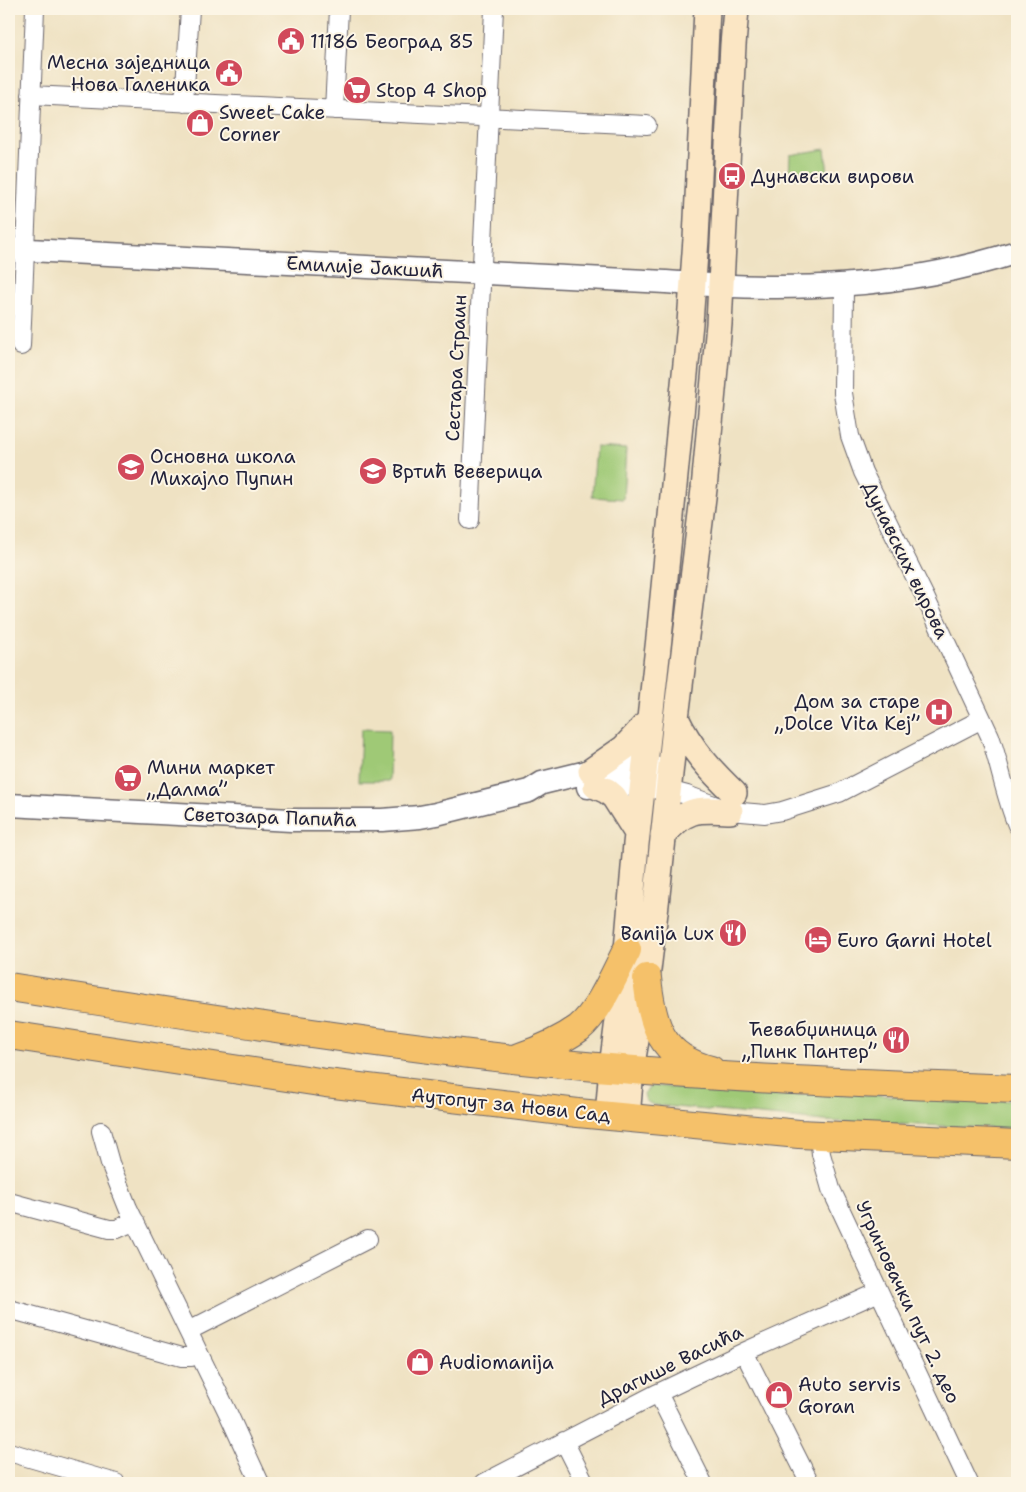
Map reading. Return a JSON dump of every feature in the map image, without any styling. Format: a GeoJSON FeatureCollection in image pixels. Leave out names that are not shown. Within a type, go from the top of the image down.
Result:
{"type":"FeatureCollection","features":[{"type":"Feature","properties":{"kind":"main road"},"geometry":{"type":"LineString","coordinates":[[617,1117],[622,1068],[627,950],[637,833],[661,618],[692,284],[707,9]]}},
{"type":"Feature","properties":{"kind":"main road"},"geometry":{"type":"LineString","coordinates":[[622,1068],[646,978],[704,489],[721,286],[736,9]]}},
{"type":"Feature","properties":{"kind":"main road"},"geometry":{"type":"LineString","coordinates":[[663,835],[674,823],[688,814],[732,802],[687,739],[676,718]]}},
{"type":"Feature","properties":{"kind":"main road"},"geometry":{"type":"LineString","coordinates":[[637,833],[614,797],[594,778],[650,720]]}},
{"type":"Feature","properties":{"kind":"main road"},"geometry":{"type":"LineString","coordinates":[[514,1059],[554,1043],[580,1027],[599,1003],[627,950]]}},
{"type":"Feature","properties":{"kind":"main road"},"geometry":{"type":"LineString","coordinates":[[646,978],[650,1008],[658,1031],[666,1044],[682,1057],[701,1067],[742,1077]]}},
{"type":"Feature","properties":{"kind":"main road"},"geometry":{"type":"LineString","coordinates":[[9,986],[327,1036],[514,1059],[810,1082],[1017,1089]]}},
{"type":"Feature","properties":{"kind":"main road","name":"Аутопут за Нови Сад"},"geometry":{"type":"LineString","coordinates":[[9,1036],[326,1083],[617,1117],[819,1136],[1017,1144]]}},
{"type":"Feature","properties":{"kind":"street"},"geometry":{"type":"LineString","coordinates":[[21,346],[17,249],[31,95],[35,9]]}},
{"type":"Feature","properties":{"kind":"street"},"geometry":{"type":"LineString","coordinates":[[184,103],[190,9]]}},
{"type":"Feature","properties":{"kind":"street"},"geometry":{"type":"LineString","coordinates":[[334,110],[339,9]]}},
{"type":"Feature","properties":{"kind":"street","name":"Сестара Страин"},"geometry":{"type":"LineString","coordinates":[[470,520],[494,9]]}},
{"type":"Feature","properties":{"kind":"street"},"geometry":{"type":"LineString","coordinates":[[31,95],[647,125]]}},
{"type":"Feature","properties":{"kind":"street","name":"Емилије Јакшић"},"geometry":{"type":"LineString","coordinates":[[17,249],[721,286]]}},
{"type":"Feature","properties":{"kind":"street"},"geometry":{"type":"LineString","coordinates":[[721,286],[777,287],[876,283],[931,274],[984,262],[1017,252]]}},
{"type":"Feature","properties":{"kind":"street","name":"Дунавских вирова"},"geometry":{"type":"LineString","coordinates":[[844,285],[843,393],[850,436],[863,472],[925,597],[982,720],[996,754],[1012,813],[1017,824]]}},
{"type":"Feature","properties":{"kind":"street"},"geometry":{"type":"LineString","coordinates":[[670,781],[687,794],[732,802],[765,814],[787,810],[839,792],[982,720]]}},
{"type":"Feature","properties":{"kind":"street","name":"Светозара Папића"},"geometry":{"type":"LineString","coordinates":[[9,805],[291,820],[382,820],[420,817],[529,791],[544,796],[594,778],[618,784],[644,776],[670,781]]}},
{"type":"Feature","properties":{"kind":"street"},"geometry":{"type":"LineString","coordinates":[[101,1131],[110,1163],[134,1221],[260,1483]]}},
{"type":"Feature","properties":{"kind":"street","name":"Угриновачки пут 2. део"},"geometry":{"type":"LineString","coordinates":[[819,1136],[821,1154],[831,1188],[969,1483]]}},
{"type":"Feature","properties":{"kind":"street"},"geometry":{"type":"LineString","coordinates":[[9,1202],[109,1229],[117,1229],[134,1221]]}},
{"type":"Feature","properties":{"kind":"street"},"geometry":{"type":"LineString","coordinates":[[188,1331],[368,1239]]}},
{"type":"Feature","properties":{"kind":"street","name":"Драгише Васића"},"geometry":{"type":"LineString","coordinates":[[484,1483],[503,1479],[564,1440],[658,1393],[744,1352],[879,1292]]}},
{"type":"Feature","properties":{"kind":"street"},"geometry":{"type":"LineString","coordinates":[[9,1309],[182,1357],[191,1357],[198,1353]]}},
{"type":"Feature","properties":{"kind":"street"},"geometry":{"type":"LineString","coordinates":[[744,1352],[810,1483]]}},
{"type":"Feature","properties":{"kind":"street"},"geometry":{"type":"LineString","coordinates":[[658,1393],[702,1483]]}},
{"type":"Feature","properties":{"kind":"street"},"geometry":{"type":"LineString","coordinates":[[564,1440],[585,1483]]}},
{"type":"Feature","properties":{"kind":"street"},"geometry":{"type":"LineString","coordinates":[[9,1452],[116,1483]]}},
{"type":"Feature","properties":{"kind":"green space"},"geometry":{"type":"Polygon","coordinates":[[[825,149],[828,173],[789,178],[790,155],[825,149]]]}},
{"type":"Feature","properties":{"kind":"green space"},"geometry":{"type":"Polygon","coordinates":[[[9,393],[14,393],[11,513],[9,513],[9,393]]]}},
{"type":"Feature","properties":{"kind":"green space"},"geometry":{"type":"Polygon","coordinates":[[[596,447],[626,449],[623,499],[592,497],[596,447]]]}},
{"type":"Feature","properties":{"kind":"green space"},"geometry":{"type":"Polygon","coordinates":[[[361,729],[390,730],[389,781],[359,781],[361,729]]]}},
{"type":"Feature","properties":{"kind":"green space"},"geometry":{"type":"Polygon","coordinates":[[[649,1087],[777,1096],[826,1093],[1017,1101],[1017,1129],[824,1121],[654,1105],[647,1101],[644,1094],[649,1087]]]}},
{"type":"Feature","properties":{"kind":"place","name":"11186 Београд 85"},"geometry":{"type":"Point","coordinates":[291,41]}},
{"type":"Feature","properties":{"kind":"place","name":"Месна заједница Нова Галеника"},"geometry":{"type":"Point","coordinates":[229,73]}},
{"type":"Feature","properties":{"kind":"place","name":"Stop 4 Shop"},"geometry":{"type":"Point","coordinates":[357,90]}},
{"type":"Feature","properties":{"kind":"place","name":"Sweet Cake Corner"},"geometry":{"type":"Point","coordinates":[200,123]}},
{"type":"Feature","properties":{"kind":"place","name":"Дунавски вирови"},"geometry":{"type":"Point","coordinates":[732,176]}},
{"type":"Feature","properties":{"kind":"place","name":"Основна школа Михајло Пупин"},"geometry":{"type":"Point","coordinates":[131,467]}},
{"type":"Feature","properties":{"kind":"place","name":"Вртић Веверица"},"geometry":{"type":"Point","coordinates":[373,471]}},
{"type":"Feature","properties":{"kind":"place","name":"Дом за старе „Dolce Vita Kej”"},"geometry":{"type":"Point","coordinates":[939,712]}},
{"type":"Feature","properties":{"kind":"place","name":"Мини маркет „Далма”"},"geometry":{"type":"Point","coordinates":[128,778]}},
{"type":"Feature","properties":{"kind":"place","name":"Banija Lux"},"geometry":{"type":"Point","coordinates":[733,933]}},
{"type":"Feature","properties":{"kind":"place","name":"Euro Garni Hotel"},"geometry":{"type":"Point","coordinates":[818,940]}},
{"type":"Feature","properties":{"kind":"place","name":"Ћевабџиница „Пинк Пантер”"},"geometry":{"type":"Point","coordinates":[896,1040]}},
{"type":"Feature","properties":{"kind":"place","name":"Audiomanija"},"geometry":{"type":"Point","coordinates":[420,1362]}},
{"type":"Feature","properties":{"kind":"place","name":"Auto servis Goran"},"geometry":{"type":"Point","coordinates":[779,1395]}}]}
